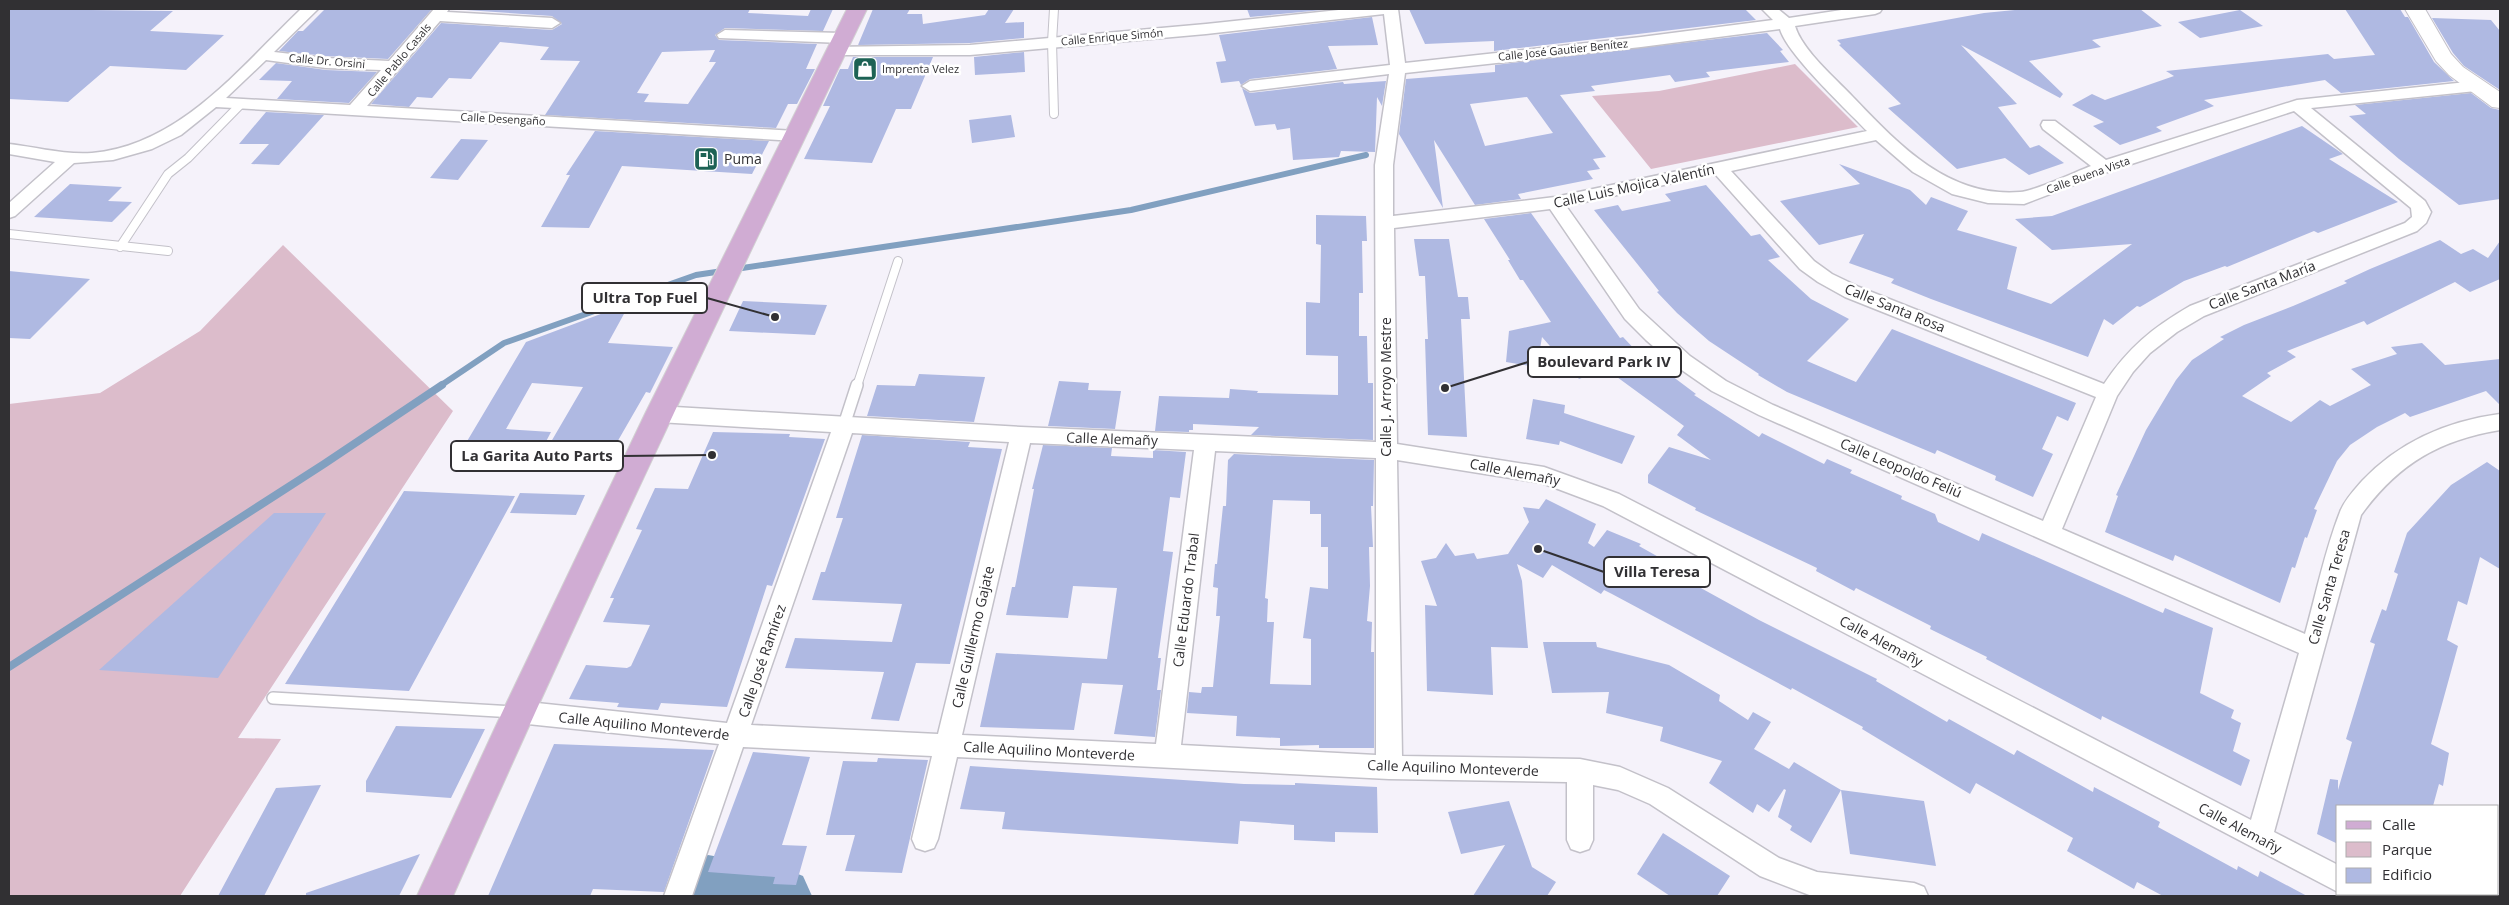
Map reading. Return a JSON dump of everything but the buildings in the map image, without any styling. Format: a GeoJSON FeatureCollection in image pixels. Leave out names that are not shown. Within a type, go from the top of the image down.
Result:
{"type":"FeatureCollection","features":[{"type":"Feature","properties":{"kind":"main road"},"geometry":{"type":"LineString","coordinates":[[436,896],[518,712],[658,414],[857,9]]}},
{"type":"Feature","properties":{"kind":"street"},"geometry":{"type":"LineString","coordinates":[[9,149],[70,158],[116,154],[158,140],[174,132],[211,102],[310,9]]}},
{"type":"Feature","properties":{"kind":"street","name":"Calle Enrique Simón"},"geometry":{"type":"LineString","coordinates":[[726,35],[932,52],[1206,29],[1387,9]]}},
{"type":"Feature","properties":{"kind":"street","name":"Calle J. Arroyo Mestre"},"geometry":{"type":"LineString","coordinates":[[1389,767],[1386,223],[1384,165],[1398,67],[1392,9]]}},
{"type":"Feature","properties":{"kind":"street","name":"Calle Buena Vista"},"geometry":{"type":"LineString","coordinates":[[1769,9],[1787,24],[1790,35],[1816,68],[1879,134],[1919,168],[1940,182],[1958,190],[1988,197],[2024,198],[2104,167],[2297,105],[2476,86]]}},
{"type":"Feature","properties":{"kind":"street","name":"Calle José Gautier Benítez"},"geometry":{"type":"LineString","coordinates":[[1250,86],[1398,67],[1787,24],[1875,9]]}},
{"type":"Feature","properties":{"kind":"street"},"geometry":{"type":"LineString","coordinates":[[2415,9],[2443,57],[2476,86],[2500,102]]}},
{"type":"Feature","properties":{"kind":"street"},"geometry":{"type":"LineString","coordinates":[[439,12],[552,23]]}},
{"type":"Feature","properties":{"kind":"street","name":"Calle Pablo Casals"},"geometry":{"type":"LineString","coordinates":[[356,110],[439,12]]}},
{"type":"Feature","properties":{"kind":"street","name":"Calle Dr. Orsini"},"geometry":{"type":"LineString","coordinates":[[261,55],[326,63],[394,66]]}},
{"type":"Feature","properties":{"kind":"street","name":"Calle Desengaño"},"geometry":{"type":"LineString","coordinates":[[211,102],[796,136]]}},
{"type":"Feature","properties":{"kind":"street","name":"Calle Santa María"},"geometry":{"type":"LineString","coordinates":[[2049,532],[2108,394],[2126,367],[2144,348],[2170,327],[2196,311],[2411,227],[2420,219],[2422,212],[2419,205],[2297,105]]}},
{"type":"Feature","properties":{"kind":"street"},"geometry":{"type":"LineString","coordinates":[[2049,125],[2104,167]]}},
{"type":"Feature","properties":{"kind":"street","name":"Calle Luis Mojica Valentín"},"geometry":{"type":"LineString","coordinates":[[1386,223],[1555,204],[1879,134]]}},
{"type":"Feature","properties":{"kind":"street"},"geometry":{"type":"LineString","coordinates":[[9,212],[70,158]]}},
{"type":"Feature","properties":{"kind":"street","name":"Calle Santa Rosa"},"geometry":{"type":"LineString","coordinates":[[1719,168],[1807,265],[1825,278],[1852,292],[2108,394]]}},
{"type":"Feature","properties":{"kind":"street","name":"Calle Leopoldo Feliú"},"geometry":{"type":"LineString","coordinates":[[1555,204],[1632,314],[1683,361],[1718,386],[1766,410],[2311,647]]}},
{"type":"Feature","properties":{"kind":"street","name":"Calle Alemañy"},"geometry":{"type":"LineString","coordinates":[[658,414],[1020,435],[1387,450],[1544,476],[1611,500],[2336,878]]}},
{"type":"Feature","properties":{"kind":"street","name":"Calle Santa Teresa"},"geometry":{"type":"LineString","coordinates":[[2259,837],[2311,647],[2351,512],[2364,492],[2386,469],[2425,444],[2470,427],[2500,422]]}},
{"type":"Feature","properties":{"kind":"street","name":"Calle José Ramírez"},"geometry":{"type":"LineString","coordinates":[[678,896],[844,425]]}},
{"type":"Feature","properties":{"kind":"street","name":"Calle Guillermo Gajate"},"geometry":{"type":"LineString","coordinates":[[925,839],[1020,435]]}},
{"type":"Feature","properties":{"kind":"street","name":"Calle Eduardo Trabal"},"geometry":{"type":"LineString","coordinates":[[1167,757],[1205,443]]}},
{"type":"Feature","properties":{"kind":"street","name":"Calle Aquilino Monteverde"},"geometry":{"type":"LineString","coordinates":[[518,712],[736,735],[1389,767],[1580,771],[1620,780],[1659,796],[1770,867],[1817,885],[1914,896]]}},
{"type":"Feature","properties":{"kind":"street"},"geometry":{"type":"LineString","coordinates":[[1580,771],[1580,840]]}},
{"type":"Feature","properties":{"kind":"lane"},"geometry":{"type":"LineString","coordinates":[[1054,9],[1052,42],[1054,114]]}},
{"type":"Feature","properties":{"kind":"lane"},"geometry":{"type":"LineString","coordinates":[[120,247],[168,174],[188,158],[240,104]]}},
{"type":"Feature","properties":{"kind":"lane"},"geometry":{"type":"LineString","coordinates":[[9,234],[168,252]]}},
{"type":"Feature","properties":{"kind":"lane"},"geometry":{"type":"LineString","coordinates":[[844,425],[898,261]]}},
{"type":"Feature","properties":{"kind":"lane"},"geometry":{"type":"LineString","coordinates":[[273,698],[518,712]]}},
{"type":"Feature","properties":{"kind":"green space"},"geometry":{"type":"Polygon","coordinates":[[[1795,64],[1858,127],[1651,169],[1592,96],[1659,91],[1795,64]]]}},
{"type":"Feature","properties":{"kind":"green space"},"geometry":{"type":"Polygon","coordinates":[[[283,245],[453,411],[238,738],[281,739],[180,896],[9,896],[9,404],[100,393],[200,331],[283,245]]]}},
{"type":"Feature","properties":{"kind":"waterway"},"geometry":{"type":"LineString","coordinates":[[440,386],[504,343],[696,275],[1131,210],[1366,155]]}},
{"type":"Feature","properties":{"kind":"waterway"},"geometry":{"type":"LineString","coordinates":[[9,667],[324,464],[442,385]]}},
{"type":"Feature","properties":{"kind":"waterway"},"geometry":{"type":"LineString","coordinates":[[708,883],[783,896]]}},
{"type":"Feature","properties":{"kind":"place","name":"Imprenta Velez"},"geometry":{"type":"Point","coordinates":[865,69]}},
{"type":"Feature","properties":{"kind":"place","name":"Puma"},"geometry":{"type":"Point","coordinates":[706,159]}},
{"type":"Feature","properties":{"kind":"place","name":"Ultra Top Fuel"},"geometry":{"type":"Point","coordinates":[775,317]}},
{"type":"Feature","properties":{"kind":"place","name":"Boulevard Park IV"},"geometry":{"type":"Point","coordinates":[1445,388]}},
{"type":"Feature","properties":{"kind":"place","name":"La Garita Auto Parts"},"geometry":{"type":"Point","coordinates":[712,455]}},
{"type":"Feature","properties":{"kind":"place","name":"Villa Teresa"},"geometry":{"type":"Point","coordinates":[1538,549]}}]}
